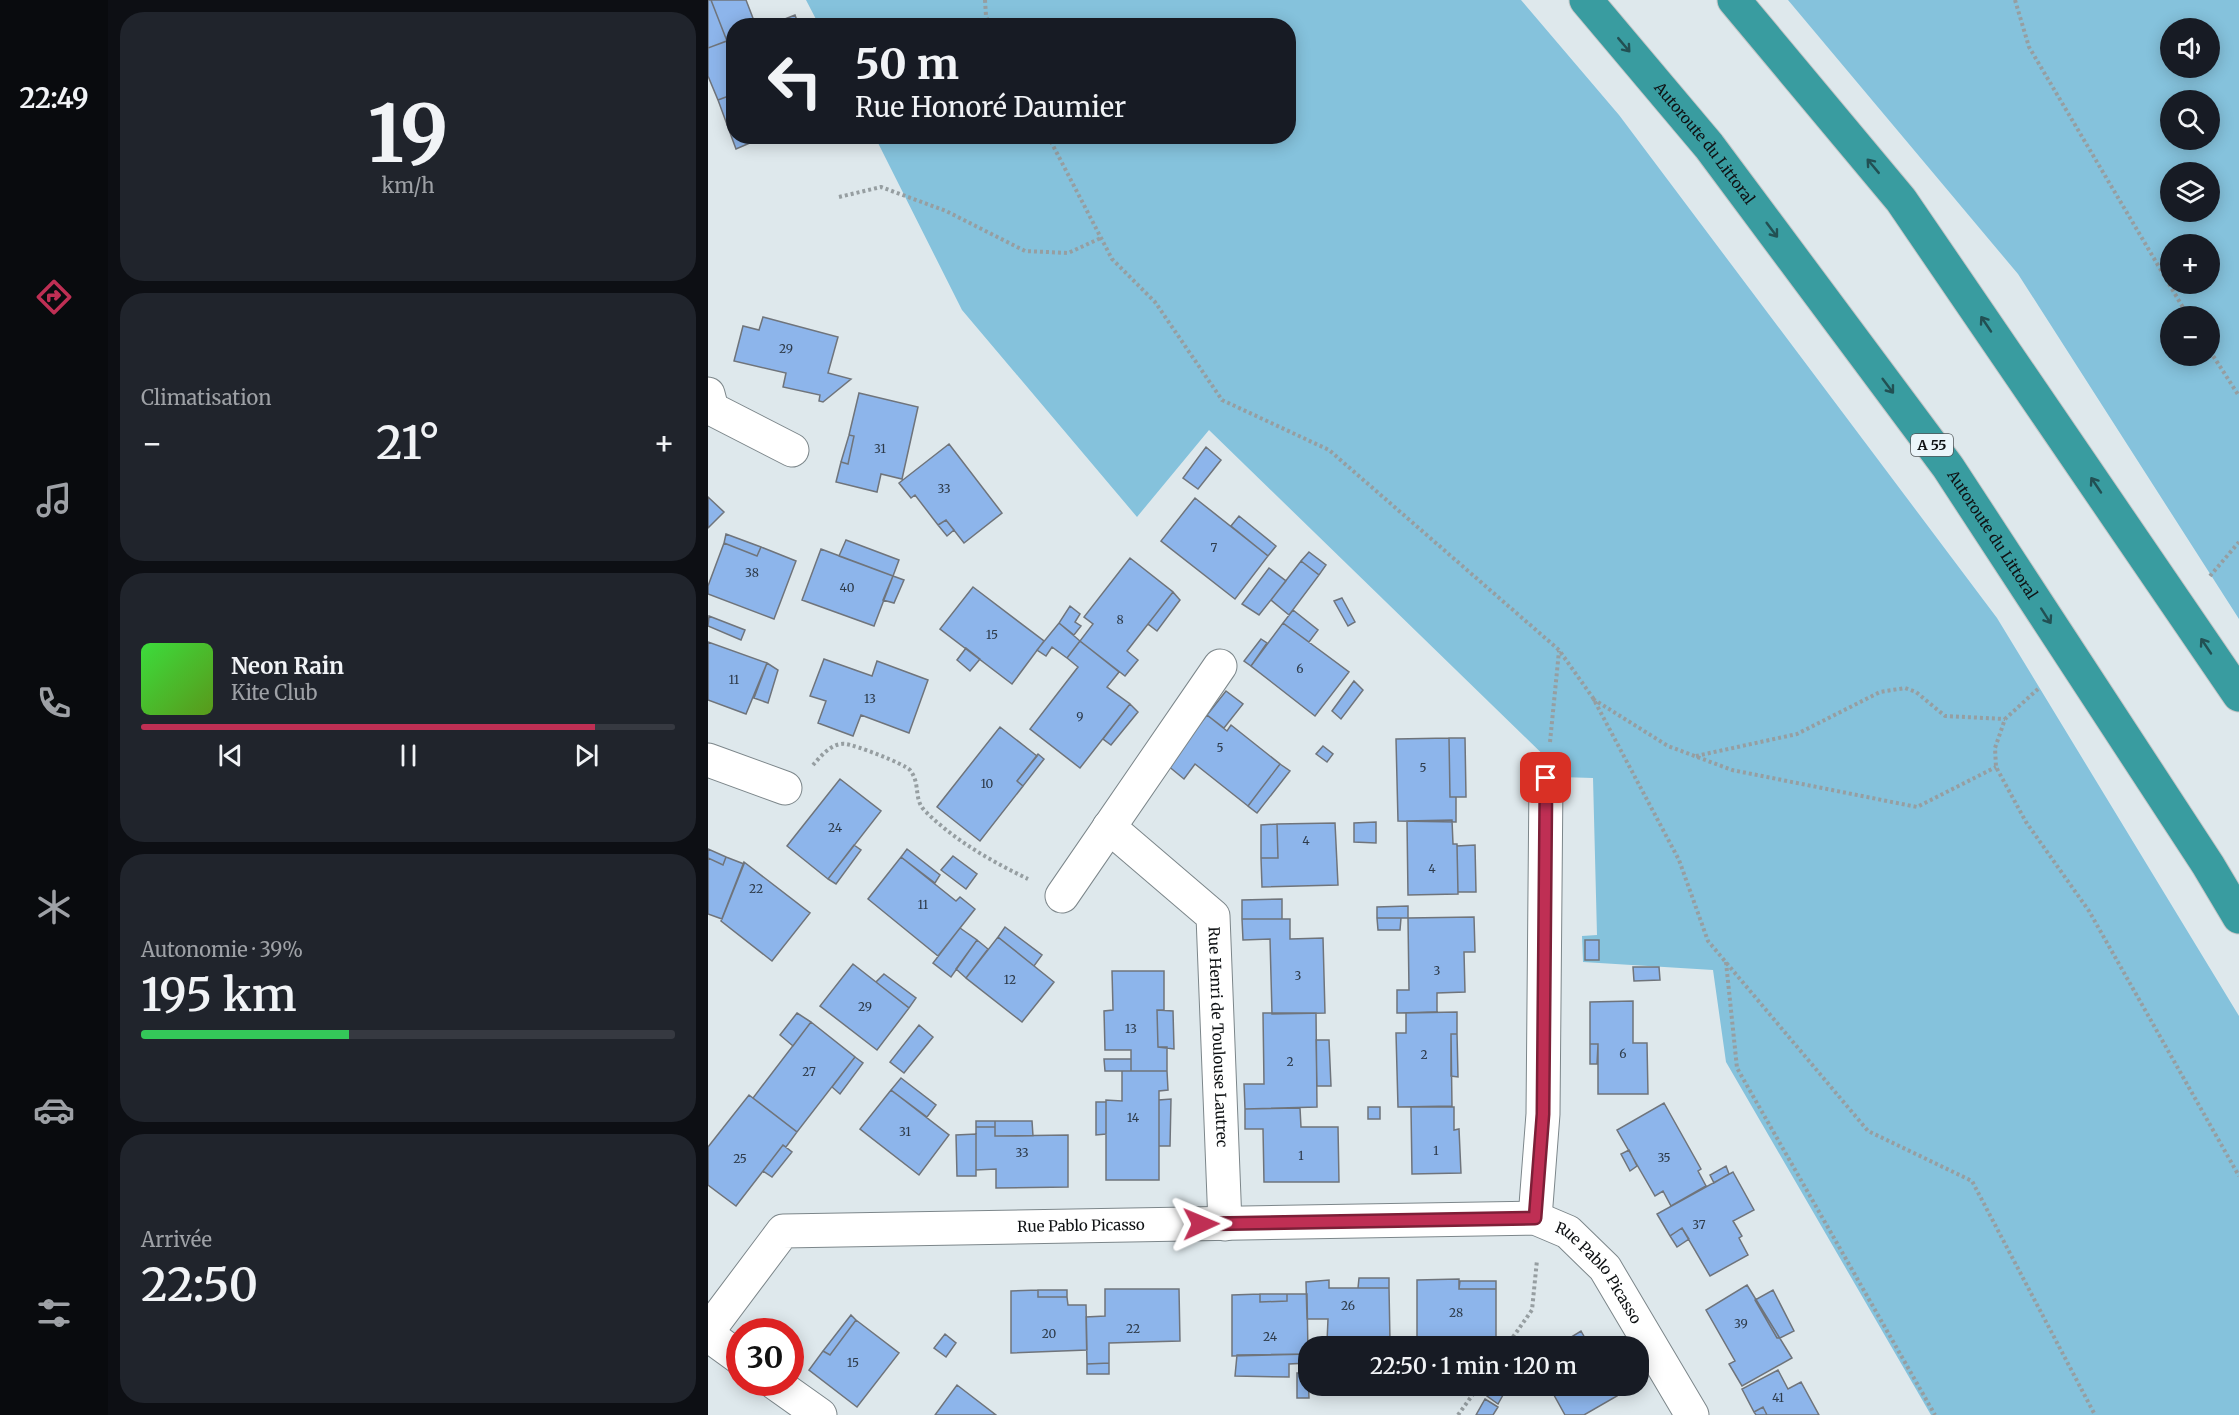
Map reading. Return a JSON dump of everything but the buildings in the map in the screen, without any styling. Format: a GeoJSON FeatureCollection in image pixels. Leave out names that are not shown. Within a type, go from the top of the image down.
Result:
{"type":"FeatureCollection","features":[{"type":"Feature","properties":{"kind":"highway","name":"Autoroute du Littoral"},"geometry":{"type":"LineString","coordinates":[[1586,0],[1709,146],[1948,466],[2208,865],[2239,918]]}},
{"type":"Feature","properties":{"kind":"highway"},"geometry":{"type":"LineString","coordinates":[[1734,0],[1901,200],[2239,695]]}},
{"type":"Feature","properties":{"kind":"street"},"geometry":{"type":"LineString","coordinates":[[708,394],[712,409],[792,450]]}},
{"type":"Feature","properties":{"kind":"street"},"geometry":{"type":"LineString","coordinates":[[1062,896],[1220,666]]}},
{"type":"Feature","properties":{"kind":"street"},"geometry":{"type":"LineString","coordinates":[[708,760],[785,788]]}},
{"type":"Feature","properties":{"kind":"street"},"geometry":{"type":"LineString","coordinates":[[1535,1218],[1543,1114],[1546,778]]}},
{"type":"Feature","properties":{"kind":"street","name":"Rue Henri de Toulouse Lautrec"},"geometry":{"type":"LineString","coordinates":[[1109,827],[1213,916],[1225,1224]]}},
{"type":"Feature","properties":{"kind":"street","name":"Rue Pablo Picasso"},"geometry":{"type":"LineString","coordinates":[[708,1333],[783,1231],[1535,1218],[1568,1232],[1605,1268],[1692,1415]]}},
{"type":"Feature","properties":{"kind":"street"},"geometry":{"type":"LineString","coordinates":[[708,1333],[726,1347]]}},
{"type":"Feature","properties":{"kind":"street"},"geometry":{"type":"LineString","coordinates":[[793,1396],[820,1415]]}},
{"type":"Feature","properties":{"kind":"path"},"geometry":{"type":"LineString","coordinates":[[985,0],[987,18]]}},
{"type":"Feature","properties":{"kind":"path"},"geometry":{"type":"LineString","coordinates":[[2015,0],[2029,47],[2182,306]]}},
{"type":"Feature","properties":{"kind":"path"},"geometry":{"type":"LineString","coordinates":[[1052,144],[1112,260],[1155,302],[1222,400],[1329,450],[1559,650],[1593,699],[1679,860],[1708,941],[1868,1131],[1972,1180],[2095,1415]]}},
{"type":"Feature","properties":{"kind":"path"},"geometry":{"type":"LineString","coordinates":[[839,196],[881,187],[946,211],[1025,251],[1068,253],[1101,238]]}},
{"type":"Feature","properties":{"kind":"path"},"geometry":{"type":"LineString","coordinates":[[2220,366],[2239,396]]}},
{"type":"Feature","properties":{"kind":"path"},"geometry":{"type":"LineString","coordinates":[[2210,576],[2239,542]]}},
{"type":"Feature","properties":{"kind":"path"},"geometry":{"type":"LineString","coordinates":[[1546,778],[1559,650]]}},
{"type":"Feature","properties":{"kind":"path"},"geometry":{"type":"LineString","coordinates":[[1695,756],[1797,734],[1880,692],[1905,688],[1916,692],[1945,716],[2005,719]]}},
{"type":"Feature","properties":{"kind":"path"},"geometry":{"type":"LineString","coordinates":[[2038,689],[2005,719],[1995,748],[1996,767],[2026,822],[2089,911],[2239,1176]]}},
{"type":"Feature","properties":{"kind":"path"},"geometry":{"type":"LineString","coordinates":[[1593,699],[1668,746],[1732,771],[1917,807],[1996,767]]}},
{"type":"Feature","properties":{"kind":"path"},"geometry":{"type":"LineString","coordinates":[[785,788],[798,782],[827,749],[845,744],[908,767],[918,783],[917,796],[923,809],[984,858],[1062,896]]}},
{"type":"Feature","properties":{"kind":"path"},"geometry":{"type":"LineString","coordinates":[[1726,962],[1737,1068],[1935,1415]]}},
{"type":"Feature","properties":{"kind":"path"},"geometry":{"type":"LineString","coordinates":[[1514,1336],[1532,1310],[1537,1267],[1535,1218]]}},
{"type":"Feature","properties":{"kind":"path"},"geometry":{"type":"LineString","coordinates":[[1458,1415],[1472,1396]]}},
{"type":"Feature","properties":{"kind":"shaded area"},"geometry":{"type":"Polygon","coordinates":[[[806,0],[1521,0],[1619,115],[1997,618],[2239,1016],[2239,1415],[1931,1415],[1726,1062],[1713,970],[1583,962],[1582,936],[1597,935],[1593,778],[1560,777],[1560,771],[1209,430],[1137,517],[962,310],[879,144],[1296,144],[1296,18],[815,18],[806,0]]]}},
{"type":"Feature","properties":{"kind":"shaded area"},"geometry":{"type":"Polygon","coordinates":[[[1788,0],[2239,0],[2239,619],[2018,274],[1788,0]]]}},
{"type":"Feature","properties":{"kind":"route"},"geometry":{"type":"LineString","coordinates":[[1201,1224],[1535,1218],[1543,1114],[1546,778]]}}]}
